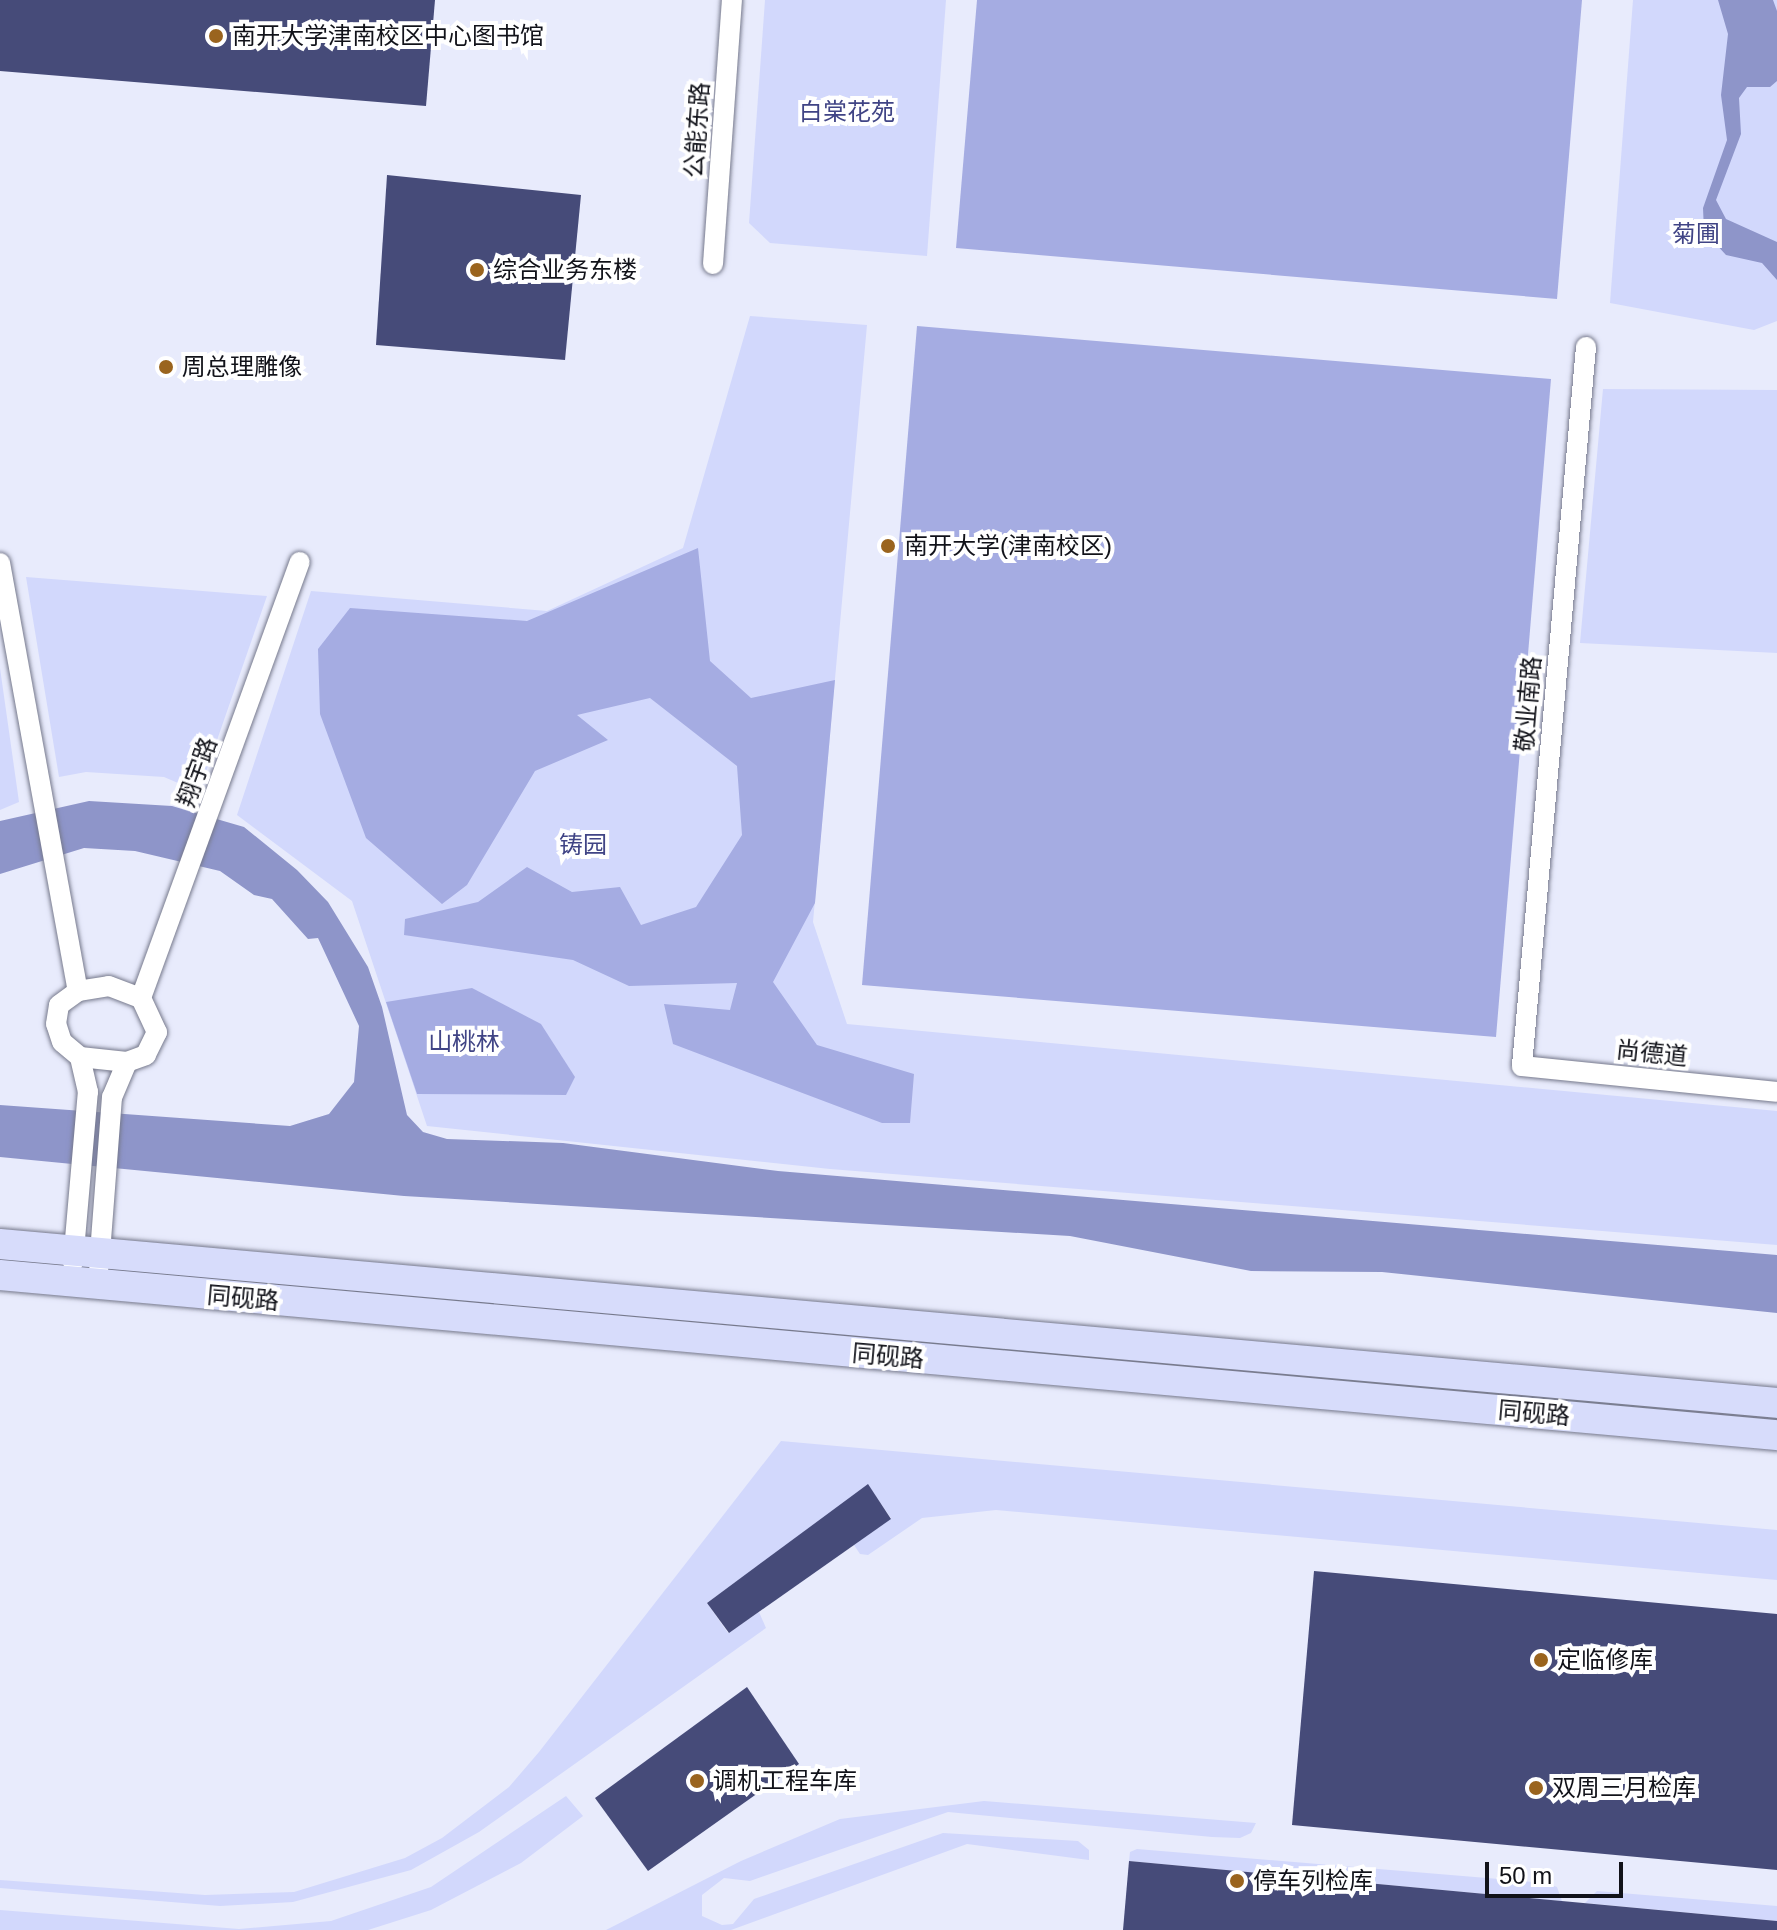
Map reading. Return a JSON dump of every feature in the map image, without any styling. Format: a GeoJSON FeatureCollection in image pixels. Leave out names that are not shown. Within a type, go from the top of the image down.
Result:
{"type":"FeatureCollection","features":[{"type":"Feature","properties":{"kind":"main road","name":"同砚路"},"geometry":{"type":"LineString","coordinates":[[0,1244],[1777,1403]]}},
{"type":"Feature","properties":{"kind":"main road","name":"同砚路"},"geometry":{"type":"LineString","coordinates":[[0,1275],[1777,1435]]}},
{"type":"Feature","properties":{"kind":"street","name":"公能东路"},"geometry":{"type":"LineString","coordinates":[[713,264],[732,0]]}},
{"type":"Feature","properties":{"kind":"street","name":"敬业南路"},"geometry":{"type":"LineString","coordinates":[[1522,1066],[1586,347]]}},
{"type":"Feature","properties":{"kind":"street","name":"翔宇路"},"geometry":{"type":"LineString","coordinates":[[141,998],[300,562]]}},
{"type":"Feature","properties":{"kind":"street"},"geometry":{"type":"LineString","coordinates":[[0,563],[78,991]]}},
{"type":"Feature","properties":{"kind":"street"},"geometry":{"type":"LineString","coordinates":[[84,1284],[87,1253],[106,1177],[112,1097],[127,1062],[155,1044],[153,1017],[141,998],[109,986],[78,991],[59,1005],[56,1024],[62,1042],[80,1057],[127,1062]]}},
{"type":"Feature","properties":{"kind":"street"},"geometry":{"type":"LineString","coordinates":[[80,1057],[88,1092],[81,1174],[87,1253]]}},
{"type":"Feature","properties":{"kind":"street","name":"尚德道"},"geometry":{"type":"LineString","coordinates":[[1522,1066],[1777,1092]]}},
{"type":"Feature","properties":{"kind":"green space","name":"白棠花苑"},"geometry":{"type":"Polygon","coordinates":[[[765,0],[946,0],[927,256],[770,243],[749,223],[765,0]]]}},
{"type":"Feature","properties":{"kind":"green space"},"geometry":{"type":"Polygon","coordinates":[[[977,0],[1582,0],[1557,299],[956,248],[977,0]]]}},
{"type":"Feature","properties":{"kind":"green space","name":"菊圃"},"geometry":{"type":"Polygon","coordinates":[[[1633,0],[1777,0],[1777,321],[1754,330],[1610,303],[1633,0]]]}},
{"type":"Feature","properties":{"kind":"green space","name":"铸园"},"geometry":{"type":"Polygon","coordinates":[[[750,316],[867,325],[813,922],[847,1024],[1777,1111],[1777,1245],[830,1169],[427,1126],[352,901],[237,815],[311,591],[547,611],[683,548],[750,316]]]}},
{"type":"Feature","properties":{"kind":"green space"},"geometry":{"type":"Polygon","coordinates":[[[917,326],[1551,379],[1496,1037],[862,985],[917,326]]]}},
{"type":"Feature","properties":{"kind":"green space"},"geometry":{"type":"Polygon","coordinates":[[[1603,389],[1777,390],[1777,653],[1580,643],[1603,389]]]}},
{"type":"Feature","properties":{"kind":"green space"},"geometry":{"type":"Polygon","coordinates":[[[698,548],[710,661],[751,698],[835,680],[815,903],[773,982],[817,1045],[914,1074],[910,1123],[882,1123],[673,1044],[664,1004],[730,1010],[737,983],[629,986],[573,960],[404,935],[405,919],[478,902],[527,867],[572,892],[620,887],[641,925],[696,907],[742,835],[737,766],[650,698],[577,715],[608,740],[535,771],[467,885],[442,904],[366,838],[320,714],[318,649],[350,608],[527,621],[698,548]]]}},
{"type":"Feature","properties":{"kind":"green space"},"geometry":{"type":"Polygon","coordinates":[[[26,577],[267,596],[199,792],[164,777],[86,772],[59,777],[26,577]]]}},
{"type":"Feature","properties":{"kind":"green space"},"geometry":{"type":"Polygon","coordinates":[[[0,668],[19,802],[0,810],[0,668]]]}},
{"type":"Feature","properties":{"kind":"green space","name":"山桃林"},"geometry":{"type":"Polygon","coordinates":[[[472,988],[541,1024],[575,1077],[566,1095],[417,1094],[386,1002],[472,988]]]}},
{"type":"Feature","properties":{"kind":"green space"},"geometry":{"type":"Polygon","coordinates":[[[781,1441],[1777,1530],[1777,1580],[996,1510],[922,1518],[868,1555],[860,1554],[854,1545],[891,1518],[868,1485],[707,1603],[728,1633],[759,1612],[766,1628],[479,1832],[411,1870],[293,1902],[220,1906],[0,1888],[0,1880],[205,1895],[294,1892],[405,1858],[442,1838],[509,1787],[539,1752],[781,1441]]]}},
{"type":"Feature","properties":{"kind":"green space"},"geometry":{"type":"Polygon","coordinates":[[[566,1796],[583,1816],[521,1863],[431,1910],[368,1930],[0,1930],[0,1910],[239,1929],[331,1921],[431,1887],[566,1796]]]}},
{"type":"Feature","properties":{"kind":"green space"},"geometry":{"type":"Polygon","coordinates":[[[984,1801],[1256,1823],[1251,1833],[1240,1838],[1212,1837],[948,1812],[750,1881],[724,1878],[702,1895],[702,1916],[722,1925],[733,1924],[754,1899],[943,1833],[1078,1841],[1089,1850],[1089,1860],[967,1844],[731,1930],[606,1930],[741,1861],[840,1819],[984,1801]]]}},
{"type":"Feature","properties":{"kind":"green space"},"geometry":{"type":"Polygon","coordinates":[[[1137,1849],[1546,1883],[1557,1887],[1562,1901],[1129,1861],[1130,1852],[1137,1849]]]}},
{"type":"Feature","properties":{"kind":"green space"},"geometry":{"type":"Polygon","coordinates":[[[1597,1891],[1777,1906],[1777,1921],[1585,1903],[1597,1891]]]}},
{"type":"Feature","properties":{"kind":"shaded area"},"geometry":{"type":"Polygon","coordinates":[[[1718,0],[1773,0],[1777,11],[1777,81],[1770,87],[1747,87],[1739,98],[1741,134],[1716,200],[1726,219],[1777,242],[1777,280],[1762,263],[1726,255],[1704,231],[1703,208],[1727,140],[1721,95],[1728,34],[1718,0]]]}},
{"type":"Feature","properties":{"kind":"shaded area"},"geometry":{"type":"Polygon","coordinates":[[[89,801],[172,806],[244,827],[297,870],[328,902],[368,967],[382,1007],[407,1115],[423,1132],[447,1139],[563,1143],[778,1171],[1777,1255],[1777,1313],[1382,1272],[1251,1271],[1070,1236],[404,1196],[0,1157],[0,1105],[290,1126],[329,1114],[354,1082],[359,1026],[318,938],[308,939],[272,899],[254,895],[220,871],[135,851],[84,848],[0,874],[0,821],[89,801]]]}},
{"type":"Feature","properties":{"kind":"building","name":"南开大学津南校区中心图书馆"},"geometry":{"type":"Polygon","coordinates":[[[0,0],[435,0],[426,106],[0,71],[0,0]]]}},
{"type":"Feature","properties":{"kind":"building","name":"综合业务东楼"},"geometry":{"type":"Polygon","coordinates":[[[387,175],[581,195],[565,360],[376,345],[387,175]]]}},
{"type":"Feature","properties":{"kind":"building"},"geometry":{"type":"Polygon","coordinates":[[[868,1484],[891,1519],[729,1633],[707,1603],[868,1484]]]}},
{"type":"Feature","properties":{"kind":"building"},"geometry":{"type":"Polygon","coordinates":[[[1314,1571],[1777,1614],[1777,1870],[1292,1825],[1314,1571]]]}},
{"type":"Feature","properties":{"kind":"building","name":"调机工程车库"},"geometry":{"type":"Polygon","coordinates":[[[747,1687],[799,1764],[648,1871],[595,1798],[747,1687]]]}},
{"type":"Feature","properties":{"kind":"building","name":"停车列检库"},"geometry":{"type":"Polygon","coordinates":[[[1129,1861],[1777,1921],[1777,1930],[1123,1930],[1129,1861]]]}},
{"type":"Feature","properties":{"kind":"place","name":"南开大学津南校区中心图书馆"},"geometry":{"type":"Point","coordinates":[216,36]}},
{"type":"Feature","properties":{"kind":"place","name":"综合业务东楼"},"geometry":{"type":"Point","coordinates":[477,270]}},
{"type":"Feature","properties":{"kind":"place","name":"周总理雕像"},"geometry":{"type":"Point","coordinates":[166,367]}},
{"type":"Feature","properties":{"kind":"place","name":"南开大学(津南校区)"},"geometry":{"type":"Point","coordinates":[888,546]}},
{"type":"Feature","properties":{"kind":"place","name":"定临修库"},"geometry":{"type":"Point","coordinates":[1541,1660]}},
{"type":"Feature","properties":{"kind":"place","name":"调机工程车库"},"geometry":{"type":"Point","coordinates":[697,1781]}},
{"type":"Feature","properties":{"kind":"place","name":"双周三月检库"},"geometry":{"type":"Point","coordinates":[1536,1788]}},
{"type":"Feature","properties":{"kind":"place","name":"停车列检库"},"geometry":{"type":"Point","coordinates":[1237,1881]}}]}
